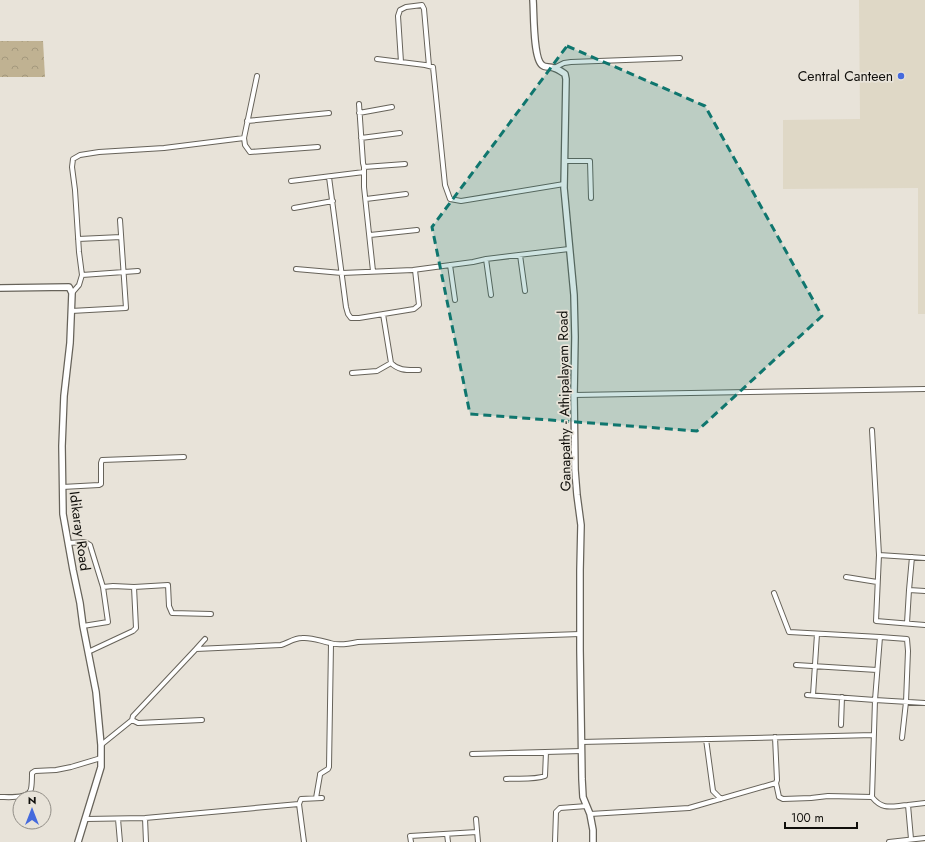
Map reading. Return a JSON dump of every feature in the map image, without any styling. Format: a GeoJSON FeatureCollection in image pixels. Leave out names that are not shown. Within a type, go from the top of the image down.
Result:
{"type":"FeatureCollection","features":[{"type":"Feature","properties":{"kind":"main road","name":"Ganapathy - Athipalayam Road"},"geometry":{"type":"LineString","coordinates":[[533,0],[538,60],[540,64],[554,68],[565,74],[566,78],[564,184],[574,295],[575,470],[581,525],[581,742],[583,797],[590,814],[593,830],[593,842]]}},
{"type":"Feature","properties":{"kind":"main road"},"geometry":{"type":"LineString","coordinates":[[0,288],[69,287],[72,293]]}},
{"type":"Feature","properties":{"kind":"main road","name":"Idikaray Road"},"geometry":{"type":"LineString","coordinates":[[72,293],[70,343],[64,396],[62,446],[63,514],[96,692],[101,745],[101,768],[78,842]]}},
{"type":"Feature","properties":{"kind":"street"},"geometry":{"type":"LineString","coordinates":[[400,62],[398,16],[400,10],[406,7],[422,5],[424,9],[428,66]]}},
{"type":"Feature","properties":{"kind":"street"},"geometry":{"type":"LineString","coordinates":[[554,68],[564,63],[571,62],[680,58]]}},
{"type":"Feature","properties":{"kind":"street"},"geometry":{"type":"LineString","coordinates":[[377,59],[433,67],[445,185],[450,199],[461,201],[564,184]]}},
{"type":"Feature","properties":{"kind":"street"},"geometry":{"type":"LineString","coordinates":[[257,76],[244,138],[245,145],[250,152],[318,147]]}},
{"type":"Feature","properties":{"kind":"street"},"geometry":{"type":"LineString","coordinates":[[359,104],[364,167],[364,187],[373,271]]}},
{"type":"Feature","properties":{"kind":"street"},"geometry":{"type":"LineString","coordinates":[[359,113],[392,107]]}},
{"type":"Feature","properties":{"kind":"street"},"geometry":{"type":"LineString","coordinates":[[247,121],[329,113]]}},
{"type":"Feature","properties":{"kind":"street"},"geometry":{"type":"LineString","coordinates":[[361,138],[400,133]]}},
{"type":"Feature","properties":{"kind":"street"},"geometry":{"type":"LineString","coordinates":[[72,293],[79,285],[82,275],[72,167],[73,159],[80,155],[104,152],[164,148],[244,138]]}},
{"type":"Feature","properties":{"kind":"street"},"geometry":{"type":"LineString","coordinates":[[564,160],[590,161],[591,198]]}},
{"type":"Feature","properties":{"kind":"street"},"geometry":{"type":"LineString","coordinates":[[364,167],[405,164]]}},
{"type":"Feature","properties":{"kind":"street"},"geometry":{"type":"LineString","coordinates":[[291,182],[364,172]]}},
{"type":"Feature","properties":{"kind":"street"},"geometry":{"type":"LineString","coordinates":[[330,177],[346,307],[351,318],[414,309],[419,305],[415,270]]}},
{"type":"Feature","properties":{"kind":"street"},"geometry":{"type":"LineString","coordinates":[[366,199],[406,194]]}},
{"type":"Feature","properties":{"kind":"street"},"geometry":{"type":"LineString","coordinates":[[294,208],[333,201]]}},
{"type":"Feature","properties":{"kind":"street"},"geometry":{"type":"LineString","coordinates":[[71,311],[126,308],[120,220]]}},
{"type":"Feature","properties":{"kind":"street"},"geometry":{"type":"LineString","coordinates":[[370,235],[417,230]]}},
{"type":"Feature","properties":{"kind":"street"},"geometry":{"type":"LineString","coordinates":[[78,239],[122,237]]}},
{"type":"Feature","properties":{"kind":"street"},"geometry":{"type":"LineString","coordinates":[[296,269],[342,272],[415,270],[570,248]]}},
{"type":"Feature","properties":{"kind":"street"},"geometry":{"type":"LineString","coordinates":[[520,255],[525,291]]}},
{"type":"Feature","properties":{"kind":"street"},"geometry":{"type":"LineString","coordinates":[[486,259],[491,295]]}},
{"type":"Feature","properties":{"kind":"street"},"geometry":{"type":"LineString","coordinates":[[450,265],[455,300]]}},
{"type":"Feature","properties":{"kind":"street"},"geometry":{"type":"LineString","coordinates":[[82,275],[138,271]]}},
{"type":"Feature","properties":{"kind":"street"},"geometry":{"type":"LineString","coordinates":[[383,314],[390,363],[395,368],[402,370],[419,370]]}},
{"type":"Feature","properties":{"kind":"street"},"geometry":{"type":"LineString","coordinates":[[352,374],[378,371],[390,363]]}},
{"type":"Feature","properties":{"kind":"street"},"geometry":{"type":"LineString","coordinates":[[574,394],[925,388]]}},
{"type":"Feature","properties":{"kind":"street"},"geometry":{"type":"LineString","coordinates":[[872,430],[879,555],[876,621],[925,625]]}},
{"type":"Feature","properties":{"kind":"street"},"geometry":{"type":"LineString","coordinates":[[62,487],[101,484],[102,460],[184,457]]}},
{"type":"Feature","properties":{"kind":"street"},"geometry":{"type":"LineString","coordinates":[[68,543],[85,542],[90,545],[104,587],[108,622],[83,626]]}},
{"type":"Feature","properties":{"kind":"street"},"geometry":{"type":"LineString","coordinates":[[879,555],[925,558]]}},
{"type":"Feature","properties":{"kind":"street"},"geometry":{"type":"LineString","coordinates":[[907,623],[912,557]]}},
{"type":"Feature","properties":{"kind":"street"},"geometry":{"type":"LineString","coordinates":[[846,577],[877,582]]}},
{"type":"Feature","properties":{"kind":"street"},"geometry":{"type":"LineString","coordinates":[[104,587],[168,585],[169,606],[172,613],[210,614]]}},
{"type":"Feature","properties":{"kind":"street"},"geometry":{"type":"LineString","coordinates":[[88,652],[133,631],[136,628],[134,587]]}},
{"type":"Feature","properties":{"kind":"street"},"geometry":{"type":"LineString","coordinates":[[909,590],[925,591]]}},
{"type":"Feature","properties":{"kind":"street"},"geometry":{"type":"LineString","coordinates":[[774,593],[789,632],[907,639],[906,702],[902,738]]}},
{"type":"Feature","properties":{"kind":"street"},"geometry":{"type":"LineString","coordinates":[[196,649],[281,645],[288,643],[295,638],[314,639],[331,644],[345,644],[358,642],[580,634]]}},
{"type":"Feature","properties":{"kind":"street"},"geometry":{"type":"LineString","coordinates":[[813,695],[817,634]]}},
{"type":"Feature","properties":{"kind":"street"},"geometry":{"type":"LineString","coordinates":[[880,637],[875,700],[872,797],[877,803],[884,807],[925,803]]}},
{"type":"Feature","properties":{"kind":"street"},"geometry":{"type":"LineString","coordinates":[[101,745],[132,720],[133,716],[204,639]]}},
{"type":"Feature","properties":{"kind":"street"},"geometry":{"type":"LineString","coordinates":[[316,798],[320,774],[328,770],[329,767],[331,644]]}},
{"type":"Feature","properties":{"kind":"street"},"geometry":{"type":"LineString","coordinates":[[796,664],[877,670]]}},
{"type":"Feature","properties":{"kind":"street"},"geometry":{"type":"LineString","coordinates":[[807,695],[925,703]]}},
{"type":"Feature","properties":{"kind":"street"},"geometry":{"type":"LineString","coordinates":[[841,725],[842,697]]}},
{"type":"Feature","properties":{"kind":"street"},"geometry":{"type":"LineString","coordinates":[[132,720],[138,723],[202,720]]}},
{"type":"Feature","properties":{"kind":"street"},"geometry":{"type":"LineString","coordinates":[[581,742],[874,735]]}},
{"type":"Feature","properties":{"kind":"street"},"geometry":{"type":"LineString","coordinates":[[775,737],[776,782],[779,797],[783,799],[828,796],[872,797]]}},
{"type":"Feature","properties":{"kind":"street"},"geometry":{"type":"LineString","coordinates":[[706,739],[713,792],[721,798]]}},
{"type":"Feature","properties":{"kind":"street"},"geometry":{"type":"LineString","coordinates":[[472,754],[582,751]]}},
{"type":"Feature","properties":{"kind":"street"},"geometry":{"type":"LineString","coordinates":[[506,778],[534,778],[545,776],[546,752]]}},
{"type":"Feature","properties":{"kind":"street"},"geometry":{"type":"LineString","coordinates":[[0,797],[28,795],[31,790],[32,773],[35,771],[56,770],[101,758]]}},
{"type":"Feature","properties":{"kind":"street"},"geometry":{"type":"LineString","coordinates":[[590,814],[689,808],[776,782]]}},
{"type":"Feature","properties":{"kind":"street"},"geometry":{"type":"LineString","coordinates":[[304,842],[299,804],[301,799],[322,798]]}},
{"type":"Feature","properties":{"kind":"street"},"geometry":{"type":"LineString","coordinates":[[86,819],[145,818],[299,804]]}},
{"type":"Feature","properties":{"kind":"street"},"geometry":{"type":"LineString","coordinates":[[908,805],[911,839]]}},
{"type":"Feature","properties":{"kind":"street"},"geometry":{"type":"LineString","coordinates":[[555,842],[556,812],[560,808],[586,806]]}},
{"type":"Feature","properties":{"kind":"street"},"geometry":{"type":"LineString","coordinates":[[145,818],[146,842]]}},
{"type":"Feature","properties":{"kind":"street"},"geometry":{"type":"LineString","coordinates":[[118,819],[120,842]]}},
{"type":"Feature","properties":{"kind":"street"},"geometry":{"type":"LineString","coordinates":[[476,819],[478,842]]}},
{"type":"Feature","properties":{"kind":"street"},"geometry":{"type":"LineString","coordinates":[[411,842],[410,836],[477,832]]}},
{"type":"Feature","properties":{"kind":"street"},"geometry":{"type":"LineString","coordinates":[[447,834],[448,842]]}},
{"type":"Feature","properties":{"kind":"street"},"geometry":{"type":"LineString","coordinates":[[889,842],[925,838]]}},
{"type":"Feature","properties":{"kind":"highlighted area"},"geometry":{"type":"Polygon","coordinates":[[[567,46],[705,106],[822,316],[697,431],[470,414],[432,227],[567,46]]]}},
{"type":"Feature","properties":{"kind":"shaded area"},"geometry":{"type":"Polygon","coordinates":[[[859,0],[925,0],[925,314],[918,314],[918,188],[783,189],[783,120],[860,119],[859,0]]]}},
{"type":"Feature","properties":{"kind":"green space"},"geometry":{"type":"Polygon","coordinates":[[[0,41],[43,41],[45,77],[0,77],[0,41]]]}},
{"type":"Feature","properties":{"kind":"place","name":"Central Canteen"},"geometry":{"type":"Point","coordinates":[901,76]}}]}
